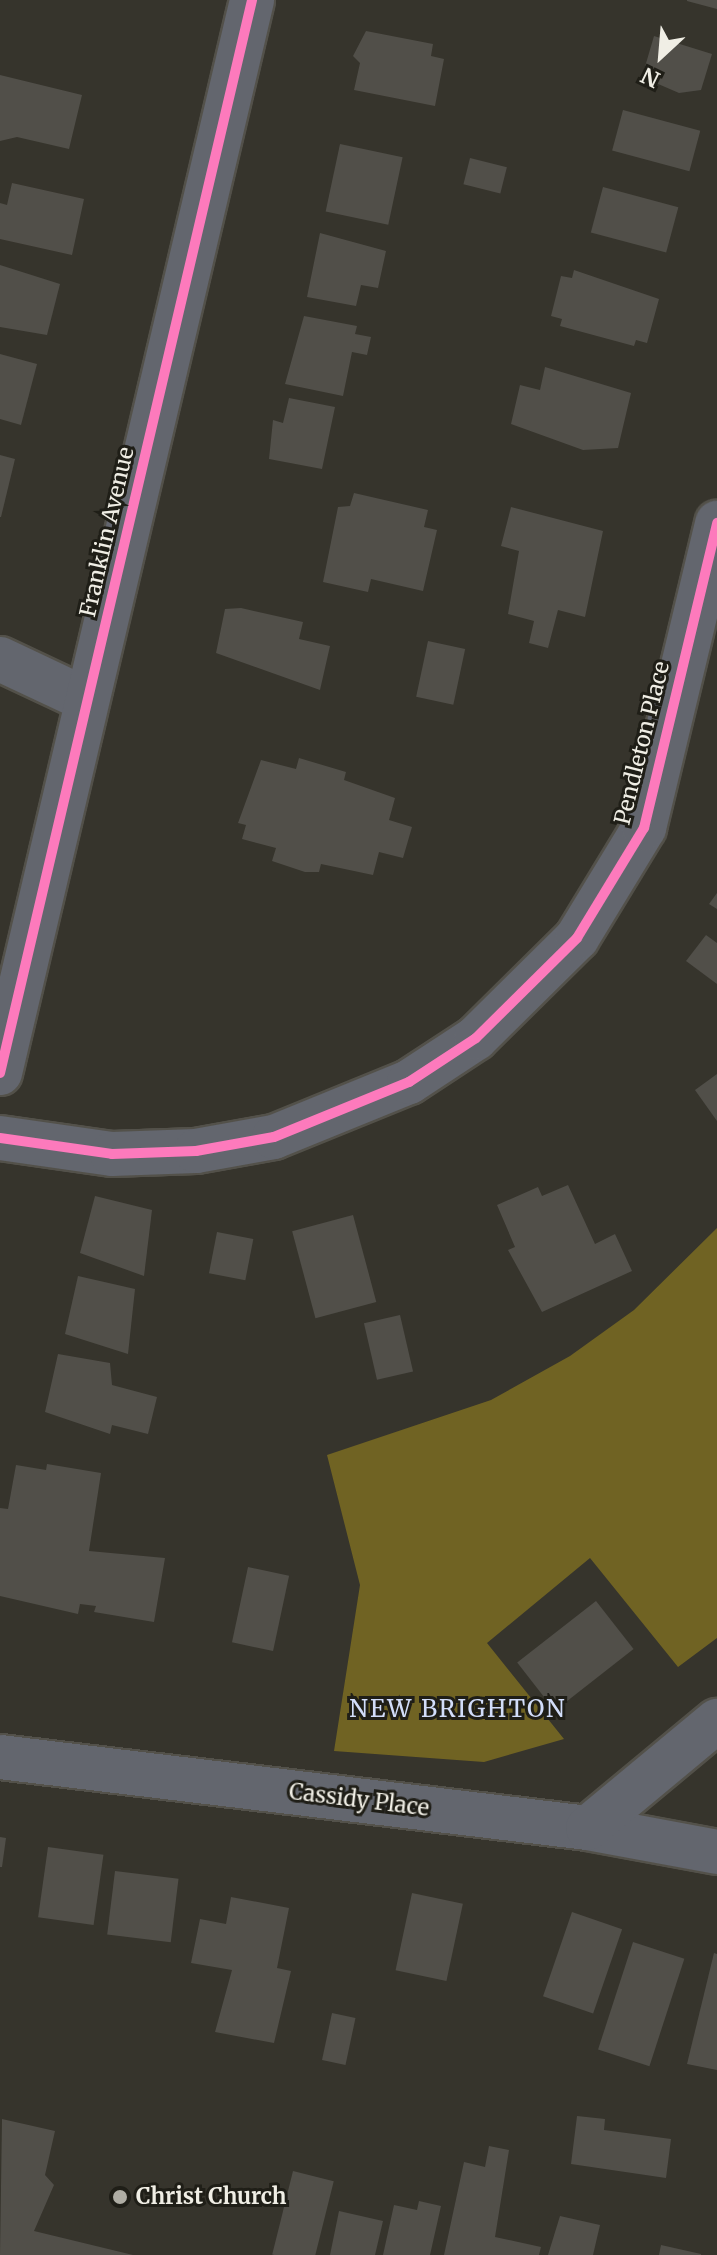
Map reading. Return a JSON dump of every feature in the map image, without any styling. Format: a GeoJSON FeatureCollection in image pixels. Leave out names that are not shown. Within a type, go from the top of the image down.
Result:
{"type":"FeatureCollection","features":[{"type":"Feature","properties":{"kind":"street","name":"Franklin Avenue"},"geometry":{"type":"LineString","coordinates":[[0,1073],[252,0]]}},
{"type":"Feature","properties":{"kind":"street","name":"Pendleton Place"},"geometry":{"type":"LineString","coordinates":[[0,1138],[112,1154],[196,1151],[274,1137],[409,1082],[476,1038],[577,938],[644,828],[717,523]]}},
{"type":"Feature","properties":{"kind":"street"},"geometry":{"type":"LineString","coordinates":[[0,659],[87,700]]}},
{"type":"Feature","properties":{"kind":"street"},"geometry":{"type":"LineString","coordinates":[[588,1828],[717,1721]]}},
{"type":"Feature","properties":{"kind":"street","name":"Cassidy Place"},"geometry":{"type":"LineString","coordinates":[[0,1757],[588,1828],[717,1852]]}},
{"type":"Feature","properties":{"kind":"shaded area"},"geometry":{"type":"Polygon","coordinates":[[[717,1228],[717,1638],[678,1667],[590,1558],[487,1643],[564,1739],[484,1762],[334,1751],[360,1585],[327,1455],[491,1400],[570,1356],[634,1310],[717,1228]]]}},
{"type":"Feature","properties":{"kind":"building"},"geometry":{"type":"Polygon","coordinates":[[[717,0],[717,9],[687,1],[717,0]]]}},
{"type":"Feature","properties":{"kind":"building"},"geometry":{"type":"Polygon","coordinates":[[[366,31],[433,44],[431,56],[444,59],[435,106],[354,90],[360,63],[353,56],[366,31]]]}},
{"type":"Feature","properties":{"kind":"building"},"geometry":{"type":"Polygon","coordinates":[[[654,36],[712,54],[701,90],[679,93],[642,77],[654,36]]]}},
{"type":"Feature","properties":{"kind":"building"},"geometry":{"type":"Polygon","coordinates":[[[0,75],[82,95],[69,149],[17,137],[0,141],[0,75]]]}},
{"type":"Feature","properties":{"kind":"building"},"geometry":{"type":"Polygon","coordinates":[[[623,110],[700,131],[689,171],[612,151],[623,110]]]}},
{"type":"Feature","properties":{"kind":"building"},"geometry":{"type":"Polygon","coordinates":[[[340,144],[403,157],[388,225],[326,211],[340,144]]]}},
{"type":"Feature","properties":{"kind":"building"},"geometry":{"type":"Polygon","coordinates":[[[470,158],[507,167],[500,193],[463,184],[470,158]]]}},
{"type":"Feature","properties":{"kind":"building"},"geometry":{"type":"Polygon","coordinates":[[[12,183],[84,199],[72,255],[0,239],[0,203],[7,205],[12,183]]]}},
{"type":"Feature","properties":{"kind":"building"},"geometry":{"type":"Polygon","coordinates":[[[603,187],[678,207],[666,253],[591,232],[603,187]]]}},
{"type":"Feature","properties":{"kind":"building"},"geometry":{"type":"Polygon","coordinates":[[[320,233],[386,251],[378,288],[361,285],[356,306],[307,297],[320,233]]]}},
{"type":"Feature","properties":{"kind":"building"},"geometry":{"type":"Polygon","coordinates":[[[0,265],[60,284],[47,335],[0,327],[0,265]]]}},
{"type":"Feature","properties":{"kind":"building"},"geometry":{"type":"Polygon","coordinates":[[[574,270],[659,299],[647,343],[636,340],[634,346],[560,326],[562,319],[551,316],[561,276],[572,278],[574,270]]]}},
{"type":"Feature","properties":{"kind":"building"},"geometry":{"type":"Polygon","coordinates":[[[304,316],[357,326],[355,334],[371,337],[367,355],[352,352],[343,396],[285,384],[304,316]]]}},
{"type":"Feature","properties":{"kind":"building"},"geometry":{"type":"Polygon","coordinates":[[[0,354],[37,364],[21,425],[0,419],[0,354]]]}},
{"type":"Feature","properties":{"kind":"building"},"geometry":{"type":"Polygon","coordinates":[[[545,367],[631,393],[618,448],[583,450],[511,424],[520,385],[540,390],[545,367]]]}},
{"type":"Feature","properties":{"kind":"building"},"geometry":{"type":"Polygon","coordinates":[[[289,398],[335,407],[322,469],[269,459],[273,420],[283,423],[289,398]]]}},
{"type":"Feature","properties":{"kind":"building"},"geometry":{"type":"Polygon","coordinates":[[[0,455],[15,459],[1,517],[0,517],[0,455]]]}},
{"type":"Feature","properties":{"kind":"building"},"geometry":{"type":"Polygon","coordinates":[[[354,493],[428,510],[424,527],[437,530],[423,591],[371,579],[368,592],[323,582],[338,507],[350,506],[354,493]]]}},
{"type":"Feature","properties":{"kind":"building"},"geometry":{"type":"Polygon","coordinates":[[[511,507],[603,531],[585,617],[558,610],[548,648],[529,643],[534,621],[508,614],[519,551],[501,546],[511,507]]]}},
{"type":"Feature","properties":{"kind":"building"},"geometry":{"type":"Polygon","coordinates":[[[241,608],[303,622],[299,639],[330,646],[320,690],[216,653],[225,609],[241,608]]]}},
{"type":"Feature","properties":{"kind":"building"},"geometry":{"type":"Polygon","coordinates":[[[428,641],[465,649],[453,705],[416,697],[428,641]]]}},
{"type":"Feature","properties":{"kind":"building"},"geometry":{"type":"Polygon","coordinates":[[[299,758],[346,772],[344,780],[395,798],[389,820],[412,827],[403,858],[379,852],[373,875],[321,864],[319,872],[305,872],[272,861],[276,848],[242,839],[246,825],[238,823],[261,760],[296,769],[299,758]]]}},
{"type":"Feature","properties":{"kind":"building"},"geometry":{"type":"Polygon","coordinates":[[[717,893],[717,909],[709,904],[717,893]]]}},
{"type":"Feature","properties":{"kind":"building"},"geometry":{"type":"Polygon","coordinates":[[[706,935],[717,943],[717,984],[686,961],[706,935]]]}},
{"type":"Feature","properties":{"kind":"building"},"geometry":{"type":"Polygon","coordinates":[[[717,1074],[717,1121],[695,1090],[717,1074]]]}},
{"type":"Feature","properties":{"kind":"building"},"geometry":{"type":"Polygon","coordinates":[[[568,1185],[595,1244],[615,1234],[632,1271],[542,1312],[508,1250],[515,1247],[497,1205],[538,1187],[542,1196],[568,1185]]]}},
{"type":"Feature","properties":{"kind":"building"},"geometry":{"type":"Polygon","coordinates":[[[95,1196],[152,1210],[144,1276],[80,1253],[95,1196]]]}},
{"type":"Feature","properties":{"kind":"building"},"geometry":{"type":"Polygon","coordinates":[[[353,1215],[376,1302],[315,1318],[292,1231],[353,1215]]]}},
{"type":"Feature","properties":{"kind":"building"},"geometry":{"type":"Polygon","coordinates":[[[217,1232],[253,1239],[245,1280],[209,1273],[217,1232]]]}},
{"type":"Feature","properties":{"kind":"building"},"geometry":{"type":"Polygon","coordinates":[[[78,1276],[135,1289],[128,1354],[65,1334],[78,1276]]]}},
{"type":"Feature","properties":{"kind":"building"},"geometry":{"type":"Polygon","coordinates":[[[400,1315],[413,1372],[377,1380],[364,1323],[400,1315]]]}},
{"type":"Feature","properties":{"kind":"building"},"geometry":{"type":"Polygon","coordinates":[[[58,1354],[110,1363],[112,1385],[157,1397],[148,1434],[112,1425],[110,1434],[45,1412],[58,1354]]]}},
{"type":"Feature","properties":{"kind":"building"},"geometry":{"type":"Polygon","coordinates":[[[47,1464],[101,1473],[89,1551],[165,1558],[154,1622],[94,1612],[96,1606],[80,1604],[78,1614],[0,1596],[0,1508],[8,1509],[16,1465],[46,1470],[47,1464]]]}},
{"type":"Feature","properties":{"kind":"building"},"geometry":{"type":"Polygon","coordinates":[[[248,1567],[289,1576],[273,1651],[232,1642],[248,1567]]]}},
{"type":"Feature","properties":{"kind":"building"},"geometry":{"type":"Polygon","coordinates":[[[596,1601],[634,1649],[555,1711],[517,1663],[596,1601]]]}},
{"type":"Feature","properties":{"kind":"building"},"geometry":{"type":"Polygon","coordinates":[[[0,1837],[6,1838],[2,1867],[0,1867],[0,1837]]]}},
{"type":"Feature","properties":{"kind":"building"},"geometry":{"type":"Polygon","coordinates":[[[48,1847],[103,1855],[94,1925],[38,1917],[48,1847]]]}},
{"type":"Feature","properties":{"kind":"building"},"geometry":{"type":"Polygon","coordinates":[[[115,1871],[179,1879],[171,1942],[107,1935],[115,1871]]]}},
{"type":"Feature","properties":{"kind":"building"},"geometry":{"type":"Polygon","coordinates":[[[412,1893],[463,1904],[446,1981],[396,1970],[412,1893]]]}},
{"type":"Feature","properties":{"kind":"building"},"geometry":{"type":"Polygon","coordinates":[[[231,1897],[289,1908],[277,1968],[291,1971],[274,2043],[215,2032],[232,1970],[191,1963],[200,1919],[226,1924],[231,1897]]]}},
{"type":"Feature","properties":{"kind":"building"},"geometry":{"type":"Polygon","coordinates":[[[572,1912],[622,1929],[593,2013],[543,1996],[572,1912]]]}},
{"type":"Feature","properties":{"kind":"building"},"geometry":{"type":"Polygon","coordinates":[[[633,1942],[684,1959],[649,2066],[598,2049],[633,1942]]]}},
{"type":"Feature","properties":{"kind":"building"},"geometry":{"type":"Polygon","coordinates":[[[714,1953],[717,1954],[717,2070],[687,2064],[714,1953]]]}},
{"type":"Feature","properties":{"kind":"building"},"geometry":{"type":"Polygon","coordinates":[[[332,2013],[355,2018],[345,2065],[322,2060],[332,2013]]]}},
{"type":"Feature","properties":{"kind":"building"},"geometry":{"type":"Polygon","coordinates":[[[577,2116],[605,2119],[604,2130],[671,2139],[666,2178],[571,2164],[577,2116]]]}},
{"type":"Feature","properties":{"kind":"building"},"geometry":{"type":"Polygon","coordinates":[[[2,2119],[55,2131],[45,2175],[54,2185],[34,2231],[133,2255],[0,2255],[2,2119]]]}},
{"type":"Feature","properties":{"kind":"building"},"geometry":{"type":"Polygon","coordinates":[[[489,2146],[509,2150],[495,2237],[541,2247],[539,2255],[444,2255],[464,2162],[485,2167],[489,2146]]]}},
{"type":"Feature","properties":{"kind":"building"},"geometry":{"type":"Polygon","coordinates":[[[293,2171],[334,2181],[315,2255],[272,2254],[293,2171]]]}},
{"type":"Feature","properties":{"kind":"building"},"geometry":{"type":"Polygon","coordinates":[[[419,2201],[441,2206],[430,2255],[383,2255],[394,2205],[417,2210],[419,2201]]]}},
{"type":"Feature","properties":{"kind":"building"},"geometry":{"type":"Polygon","coordinates":[[[339,2211],[383,2221],[375,2255],[330,2255],[339,2211]]]}},
{"type":"Feature","properties":{"kind":"building"},"geometry":{"type":"Polygon","coordinates":[[[560,2216],[600,2225],[593,2255],[548,2255],[560,2216]]]}},
{"type":"Feature","properties":{"kind":"building"},"geometry":{"type":"Polygon","coordinates":[[[661,2245],[701,2254],[701,2255],[659,2255],[661,2245]]]}},
{"type":"Feature","properties":{"kind":"cycle path"},"geometry":{"type":"LineString","coordinates":[[0,1073],[252,0]]}},
{"type":"Feature","properties":{"kind":"cycle path"},"geometry":{"type":"LineString","coordinates":[[0,1138],[112,1154],[196,1151],[274,1137],[409,1082],[476,1038],[577,938],[644,828],[717,523]]}},
{"type":"Feature","properties":{"kind":"place","name":"Christ Church"},"geometry":{"type":"Point","coordinates":[120,2197]}},
{"type":"Feature","properties":{"kind":"district","name":"NEW BRIGHTON"},"geometry":{"type":"Point","coordinates":[458,1709]}}]}
